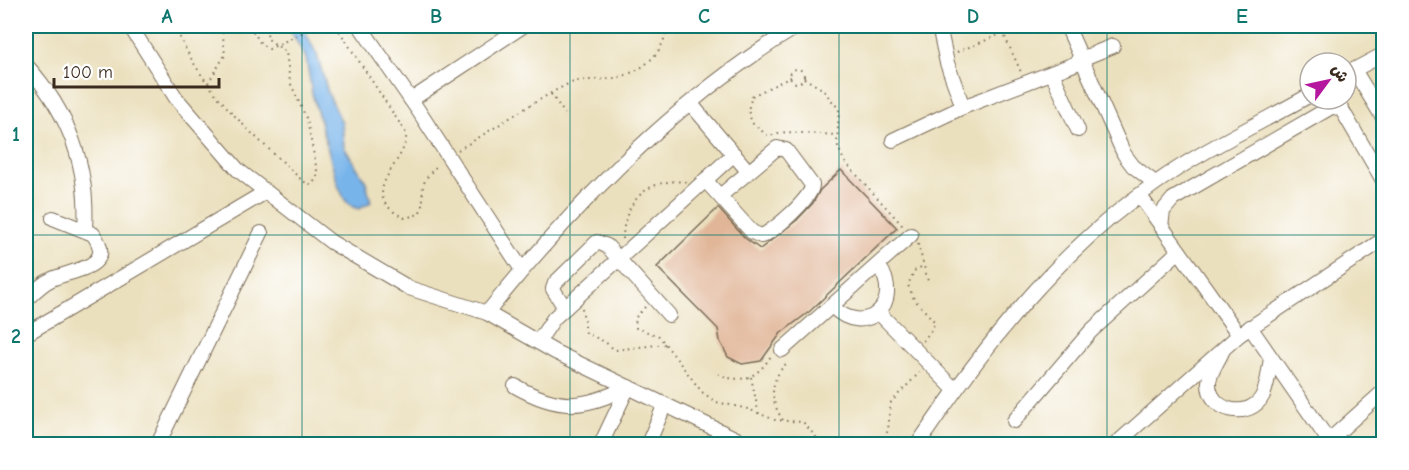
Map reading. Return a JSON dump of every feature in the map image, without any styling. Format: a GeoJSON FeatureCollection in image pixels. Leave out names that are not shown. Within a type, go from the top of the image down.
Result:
{"type":"FeatureCollection","features":[{"type":"Feature","properties":{"kind":"street"},"geometry":{"type":"LineString","coordinates":[[130,26],[176,98],[238,170],[331,242],[381,273],[434,297],[487,313],[538,342],[747,444]]}},
{"type":"Feature","properties":{"kind":"street"},"geometry":{"type":"LineString","coordinates":[[360,26],[522,270]]}},
{"type":"Feature","properties":{"kind":"street"},"geometry":{"type":"LineString","coordinates":[[411,100],[523,26]]}},
{"type":"Feature","properties":{"kind":"street"},"geometry":{"type":"LineString","coordinates":[[487,313],[522,270],[589,196],[691,104],[739,65],[798,26]]}},
{"type":"Feature","properties":{"kind":"street"},"geometry":{"type":"LineString","coordinates":[[939,26],[946,57],[963,107]]}},
{"type":"Feature","properties":{"kind":"street"},"geometry":{"type":"LineString","coordinates":[[1067,26],[1124,154],[1133,166],[1155,183]]}},
{"type":"Feature","properties":{"kind":"street"},"geometry":{"type":"LineString","coordinates":[[893,140],[963,107],[1052,73],[1113,46]]}},
{"type":"Feature","properties":{"kind":"street"},"geometry":{"type":"LineString","coordinates":[[1358,68],[1383,54]]}},
{"type":"Feature","properties":{"kind":"street"},"geometry":{"type":"LineString","coordinates":[[26,65],[49,96],[75,144],[85,181],[86,230]]}},
{"type":"Feature","properties":{"kind":"street"},"geometry":{"type":"LineString","coordinates":[[1052,73],[1078,130]]}},
{"type":"Feature","properties":{"kind":"street"},"geometry":{"type":"LineString","coordinates":[[1358,83],[1383,119]]}},
{"type":"Feature","properties":{"kind":"street"},"geometry":{"type":"LineString","coordinates":[[918,444],[955,390],[1031,297],[1070,257],[1155,183],[1298,102]]}},
{"type":"Feature","properties":{"kind":"street"},"geometry":{"type":"LineString","coordinates":[[691,104],[748,171]]}},
{"type":"Feature","properties":{"kind":"street"},"geometry":{"type":"LineString","coordinates":[[1161,226],[1163,211],[1173,199],[1333,106],[1342,110],[1383,182]]}},
{"type":"Feature","properties":{"kind":"street"},"geometry":{"type":"LineString","coordinates":[[703,182],[720,196],[752,232],[760,236],[769,232],[813,191],[810,181],[782,148],[773,150],[720,196]]}},
{"type":"Feature","properties":{"kind":"street"},"geometry":{"type":"LineString","coordinates":[[538,342],[547,324],[734,154]]}},
{"type":"Feature","properties":{"kind":"street"},"geometry":{"type":"LineString","coordinates":[[26,334],[264,192]]}},
{"type":"Feature","properties":{"kind":"street"},"geometry":{"type":"LineString","coordinates":[[1140,196],[1179,251],[1244,331],[1271,358],[1328,443],[1383,391]]}},
{"type":"Feature","properties":{"kind":"street"},"geometry":{"type":"LineString","coordinates":[[26,300],[45,282],[85,269],[98,258],[98,241],[86,230],[53,218]]}},
{"type":"Feature","properties":{"kind":"street"},"geometry":{"type":"LineString","coordinates":[[158,444],[261,233]]}},
{"type":"Feature","properties":{"kind":"street"},"geometry":{"type":"LineString","coordinates":[[786,356],[832,306],[911,235]]}},
{"type":"Feature","properties":{"kind":"street"},"geometry":{"type":"LineString","coordinates":[[1116,444],[1244,331],[1383,240]]}},
{"type":"Feature","properties":{"kind":"street"},"geometry":{"type":"LineString","coordinates":[[566,308],[555,295],[553,289],[555,283],[592,245],[603,243],[623,255],[669,315]]}},
{"type":"Feature","properties":{"kind":"street"},"geometry":{"type":"LineString","coordinates":[[1014,421],[1091,331],[1179,251]]}},
{"type":"Feature","properties":{"kind":"street"},"geometry":{"type":"LineString","coordinates":[[832,306],[838,313],[854,320],[863,320],[878,312],[887,298],[888,290],[884,274],[878,265]]}},
{"type":"Feature","properties":{"kind":"street"},"geometry":{"type":"LineString","coordinates":[[878,312],[955,390]]}},
{"type":"Feature","properties":{"kind":"street"},"geometry":{"type":"LineString","coordinates":[[1224,348],[1209,382],[1215,400],[1232,411],[1242,411],[1259,402],[1264,393],[1271,358]]}},
{"type":"Feature","properties":{"kind":"street"},"geometry":{"type":"LineString","coordinates":[[515,386],[549,403],[573,405],[602,400],[628,387]]}},
{"type":"Feature","properties":{"kind":"street"},"geometry":{"type":"LineString","coordinates":[[601,444],[628,387]]}},
{"type":"Feature","properties":{"kind":"street"},"geometry":{"type":"LineString","coordinates":[[648,444],[665,404]]}},
{"type":"Feature","properties":{"kind":"path"},"geometry":{"type":"LineString","coordinates":[[175,26],[190,59],[208,83],[267,148],[311,185],[317,177],[317,171],[307,120],[290,82],[289,58],[279,45],[268,39],[266,26]]}},
{"type":"Feature","properties":{"kind":"path"},"geometry":{"type":"LineString","coordinates":[[208,83],[225,55],[222,26]]}},
{"type":"Feature","properties":{"kind":"path"},"geometry":{"type":"LineString","coordinates":[[250,26],[264,48],[279,45],[314,27]]}},
{"type":"Feature","properties":{"kind":"path"},"geometry":{"type":"LineString","coordinates":[[336,26],[406,134],[404,146],[384,179],[383,192],[390,208],[405,218],[419,214],[423,207],[421,189],[424,181],[448,156],[576,81],[615,78],[639,69],[659,52],[665,40],[667,26]]}},
{"type":"Feature","properties":{"kind":"path"},"geometry":{"type":"LineString","coordinates":[[1000,26],[1026,83]]}},
{"type":"Feature","properties":{"kind":"path"},"geometry":{"type":"LineString","coordinates":[[946,57],[1020,26]]}},
{"type":"Feature","properties":{"kind":"path"},"geometry":{"type":"LineString","coordinates":[[836,135],[790,132],[768,136],[756,129],[748,110],[752,96],[790,77],[797,69],[804,73],[804,78],[822,89],[836,105],[840,115],[836,135],[840,153],[850,169],[911,235],[919,247],[928,282]]}},
{"type":"Feature","properties":{"kind":"path"},"geometry":{"type":"LineString","coordinates":[[790,77],[795,83],[804,78]]}},
{"type":"Feature","properties":{"kind":"path"},"geometry":{"type":"LineString","coordinates":[[551,94],[566,114]]}},
{"type":"Feature","properties":{"kind":"path"},"geometry":{"type":"LineString","coordinates":[[623,255],[623,224],[628,209],[637,197],[648,188],[662,182],[703,182]]}},
{"type":"Feature","properties":{"kind":"path"},"geometry":{"type":"LineString","coordinates":[[916,350],[934,325],[932,318],[914,299],[908,285],[915,271],[923,266]]}},
{"type":"Feature","properties":{"kind":"path"},"geometry":{"type":"LineString","coordinates":[[577,297],[585,315],[586,333],[615,350],[647,348],[665,344]]}},
{"type":"Feature","properties":{"kind":"path"},"geometry":{"type":"LineString","coordinates":[[656,300],[639,312],[634,325],[639,330],[658,336],[702,392],[727,406],[748,409],[774,420],[803,422],[822,444]]}},
{"type":"Feature","properties":{"kind":"path"},"geometry":{"type":"LineString","coordinates":[[718,374],[728,379],[751,377],[760,372],[772,354],[786,356],[777,375],[772,394],[783,420]]}},
{"type":"Feature","properties":{"kind":"path"},"geometry":{"type":"LineString","coordinates":[[882,444],[888,430],[891,402],[928,363]]}},
{"type":"Feature","properties":{"kind":"path"},"geometry":{"type":"LineString","coordinates":[[751,377],[759,414]]}},
{"type":"Feature","properties":{"kind":"water"},"geometry":{"type":"Polygon","coordinates":[[[288,26],[302,26],[317,55],[328,93],[342,123],[344,147],[366,182],[371,202],[359,209],[345,200],[338,185],[312,93],[306,58],[288,26]]]}},
{"type":"Feature","properties":{"kind":"building"},"geometry":{"type":"Polygon","coordinates":[[[841,170],[897,228],[809,312],[781,333],[761,361],[742,364],[728,357],[720,341],[718,329],[657,267],[718,208],[745,238],[760,249],[797,220],[813,203],[820,190],[841,170]]]}}]}
